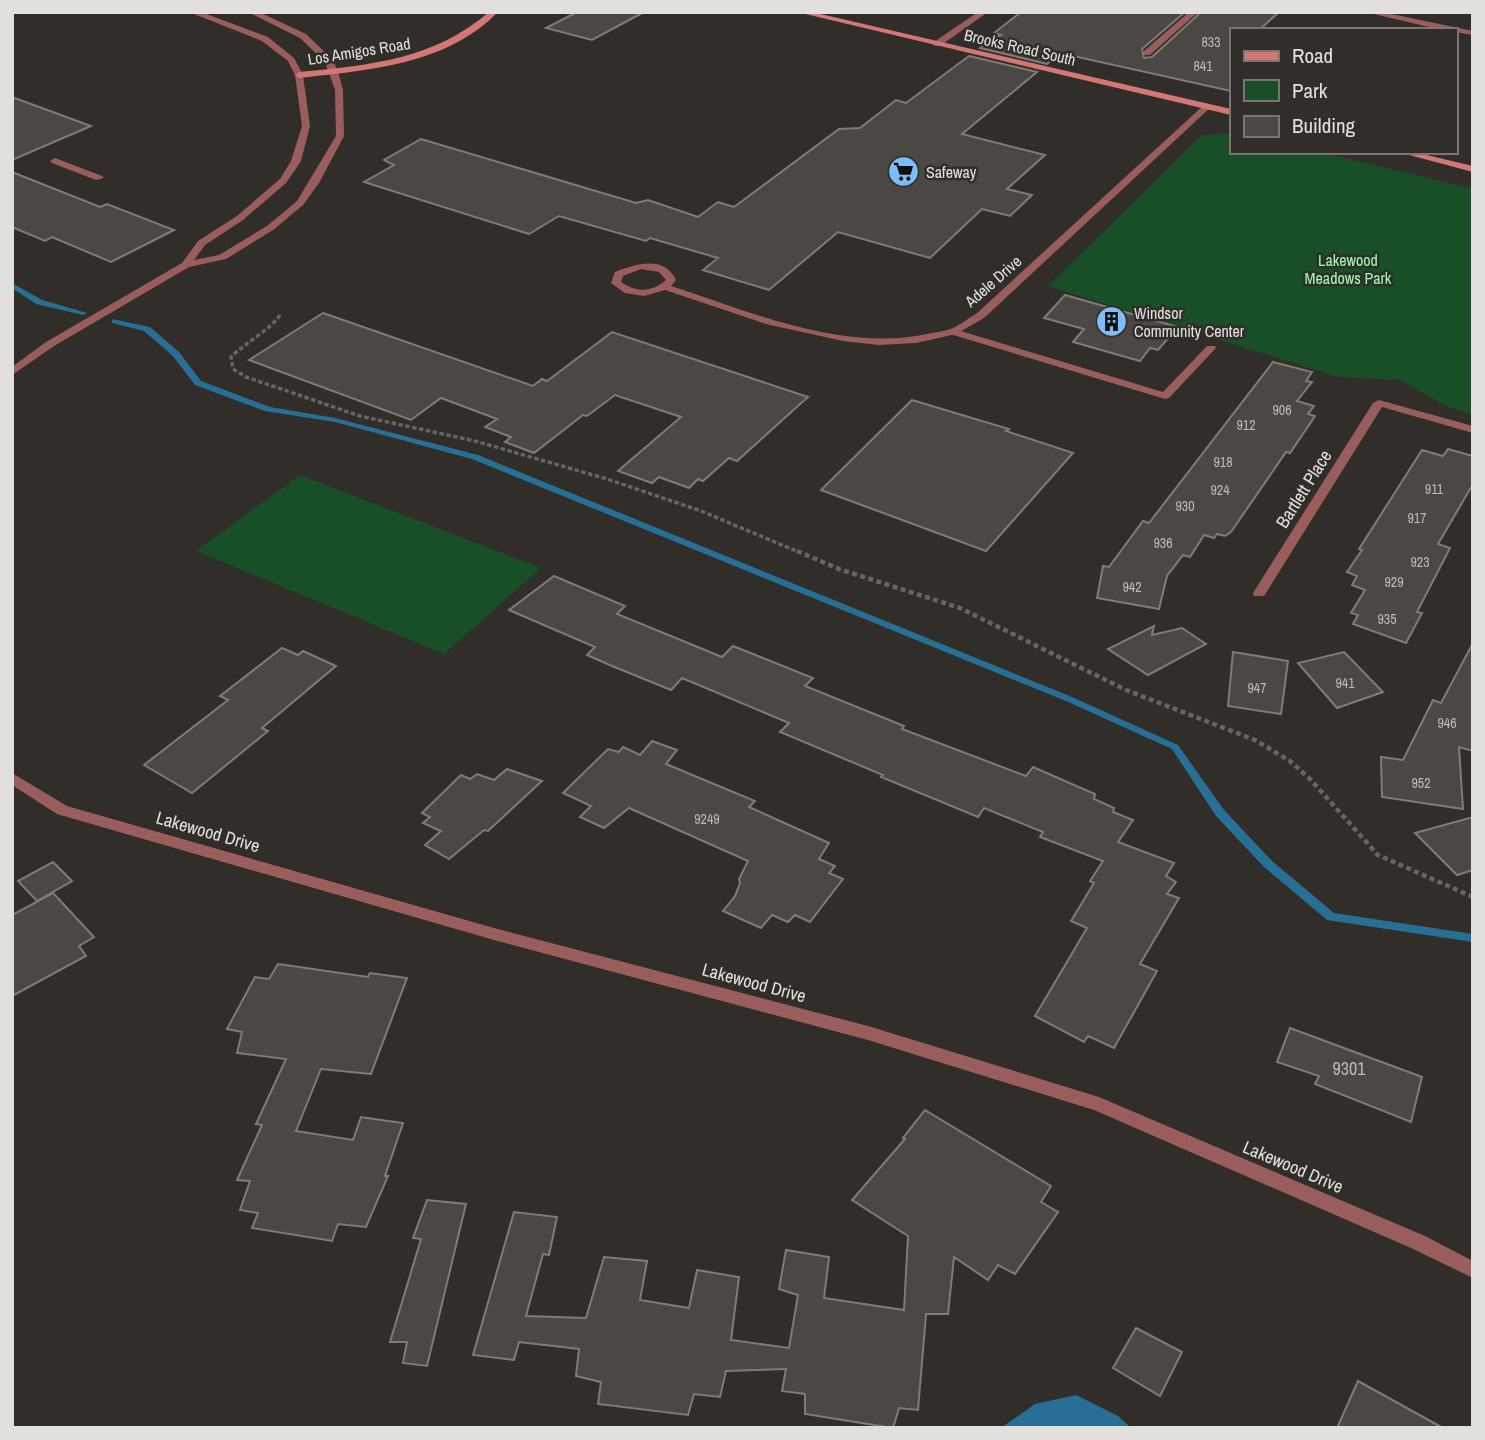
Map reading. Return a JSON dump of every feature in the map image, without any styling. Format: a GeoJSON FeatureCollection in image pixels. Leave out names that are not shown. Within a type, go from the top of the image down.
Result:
{"type":"FeatureCollection","features":[{"type":"Feature","properties":{"kind":"street"},"geometry":{"type":"LineString","coordinates":[[186,265],[201,243],[240,218],[283,181],[296,161],[306,126],[299,75],[291,60],[265,39],[193,12]]}},
{"type":"Feature","properties":{"kind":"street"},"geometry":{"type":"LineString","coordinates":[[12,372],[50,344],[186,265],[222,257],[270,228],[300,203],[314,183],[340,136],[339,90],[334,71],[329,61],[303,36],[252,12]]}},
{"type":"Feature","properties":{"kind":"street","name":"Los Amigos Road"},"geometry":{"type":"LineString","coordinates":[[299,75],[362,68],[426,55],[458,40],[494,12]]}},
{"type":"Feature","properties":{"kind":"street","name":"Brooks Road South"},"geometry":{"type":"LineString","coordinates":[[801,12],[1230,111]]}},
{"type":"Feature","properties":{"kind":"street"},"geometry":{"type":"LineString","coordinates":[[937,44],[984,12]]}},
{"type":"Feature","properties":{"kind":"street"},"geometry":{"type":"LineString","coordinates":[[1147,52],[1194,12]]}},
{"type":"Feature","properties":{"kind":"street"},"geometry":{"type":"LineString","coordinates":[[1369,12],[1398,15],[1447,28]]}},
{"type":"Feature","properties":{"kind":"street"},"geometry":{"type":"LineString","coordinates":[[1386,28],[1398,15]]}},
{"type":"Feature","properties":{"kind":"street","name":"Adele Drive"},"geometry":{"type":"LineString","coordinates":[[665,287],[828,337],[876,341],[954,332],[980,316],[1208,106]]}},
{"type":"Feature","properties":{"kind":"street"},"geometry":{"type":"LineString","coordinates":[[1410,154],[1473,169]]}},
{"type":"Feature","properties":{"kind":"street"},"geometry":{"type":"LineString","coordinates":[[55,161],[99,178]]}},
{"type":"Feature","properties":{"kind":"street"},"geometry":{"type":"LineString","coordinates":[[650,266],[659,268],[670,277],[665,287],[653,292],[635,292],[620,287],[616,278],[632,268],[650,266]]}},
{"type":"Feature","properties":{"kind":"street"},"geometry":{"type":"LineString","coordinates":[[954,332],[1165,396],[1211,348]]}},
{"type":"Feature","properties":{"kind":"street","name":"Bartlett Place"},"geometry":{"type":"LineString","coordinates":[[1259,593],[1379,403],[1473,430]]}},
{"type":"Feature","properties":{"kind":"street","name":"Lakewood Drive"},"geometry":{"type":"LineString","coordinates":[[12,778],[62,810],[494,934],[868,1033],[1099,1104],[1418,1242],[1473,1270]]}},
{"type":"Feature","properties":{"kind":"path"},"geometry":{"type":"LineString","coordinates":[[280,315],[274,325],[250,339],[232,357],[233,369],[246,377],[360,416],[475,441],[607,479],[701,511],[839,569],[960,608],[1126,690],[1255,740],[1290,761],[1310,779],[1378,855],[1473,897]]}},
{"type":"Feature","properties":{"kind":"green space","name":"Lakewood Meadows Park"},"geometry":{"type":"Polygon","coordinates":[[[1230,133],[1230,154],[1328,154],[1473,189],[1473,415],[1444,405],[1400,380],[1338,377],[1048,286],[1202,135],[1230,133]]]}},
{"type":"Feature","properties":{"kind":"green space"},"geometry":{"type":"Polygon","coordinates":[[[300,475],[541,568],[444,654],[196,551],[300,475]]]}},
{"type":"Feature","properties":{"kind":"water"},"geometry":{"type":"Polygon","coordinates":[[[1076,1395],[1118,1416],[1131,1428],[1001,1428],[1035,1404],[1076,1395]]]}},
{"type":"Feature","properties":{"kind":"building"},"geometry":{"type":"Polygon","coordinates":[[[577,12],[644,12],[592,40],[546,28],[577,12]]]}},
{"type":"Feature","properties":{"kind":"building"},"geometry":{"type":"Polygon","coordinates":[[[1021,12],[1185,12],[1142,49],[1144,58],[1152,57],[1201,12],[1279,12],[1261,28],[1230,28],[1230,91],[1060,53],[1047,64],[980,48],[1001,35],[994,33],[1021,12]]]}},
{"type":"Feature","properties":{"kind":"building"},"geometry":{"type":"Polygon","coordinates":[[[969,56],[1037,72],[962,134],[1045,155],[1007,189],[1032,195],[1010,216],[982,209],[930,258],[838,232],[769,290],[703,270],[718,258],[650,238],[646,241],[559,216],[529,234],[364,182],[394,165],[384,160],[421,139],[636,203],[648,200],[698,217],[718,202],[734,207],[839,129],[860,128],[896,100],[906,103],[969,56]]]}},
{"type":"Feature","properties":{"kind":"building"},"geometry":{"type":"Polygon","coordinates":[[[12,97],[91,126],[12,160],[12,97]]]}},
{"type":"Feature","properties":{"kind":"building"},"geometry":{"type":"Polygon","coordinates":[[[12,172],[100,207],[107,204],[174,230],[111,262],[52,237],[45,241],[12,227],[12,172]]]}},
{"type":"Feature","properties":{"kind":"building","name":"Windsor Community Center"},"geometry":{"type":"Polygon","coordinates":[[[1065,295],[1178,327],[1158,350],[1150,348],[1140,361],[1073,342],[1084,329],[1044,318],[1065,295]]]}},
{"type":"Feature","properties":{"kind":"building"},"geometry":{"type":"Polygon","coordinates":[[[323,313],[533,386],[542,379],[547,381],[612,332],[808,397],[737,461],[729,458],[703,481],[698,479],[689,488],[659,477],[652,483],[618,471],[681,417],[615,395],[587,416],[583,415],[534,453],[505,442],[511,437],[485,427],[497,419],[441,398],[411,420],[249,360],[323,313]]]}},
{"type":"Feature","properties":{"kind":"building"},"geometry":{"type":"Polygon","coordinates":[[[1273,362],[1312,372],[1306,381],[1312,382],[1297,401],[1314,406],[1308,414],[1315,416],[1290,453],[1286,452],[1231,532],[1225,536],[1217,534],[1214,538],[1204,535],[1190,557],[1183,555],[1167,576],[1159,609],[1097,598],[1103,566],[1109,567],[1143,521],[1149,523],[1273,362]]]}},
{"type":"Feature","properties":{"kind":"building"},"geometry":{"type":"Polygon","coordinates":[[[912,400],[1009,429],[1006,431],[1073,453],[986,551],[821,490],[912,400]]]}},
{"type":"Feature","properties":{"kind":"building"},"geometry":{"type":"Polygon","coordinates":[[[1448,449],[1473,456],[1473,484],[1438,544],[1450,548],[1417,612],[1422,613],[1406,643],[1353,624],[1358,615],[1351,613],[1365,590],[1352,585],[1357,576],[1347,572],[1362,550],[1359,549],[1422,450],[1443,456],[1448,449]]]}},
{"type":"Feature","properties":{"kind":"building"},"geometry":{"type":"Polygon","coordinates":[[[554,576],[625,606],[617,614],[722,657],[733,646],[813,678],[805,686],[904,726],[902,729],[1026,776],[1033,767],[1095,794],[1094,799],[1114,808],[1113,812],[1133,820],[1118,842],[1174,863],[1166,876],[1176,882],[1167,894],[1179,898],[1140,964],[1157,971],[1114,1048],[1088,1036],[1084,1042],[1035,1016],[1087,928],[1071,921],[1094,883],[1090,881],[1103,861],[1040,837],[1043,832],[984,808],[978,817],[881,777],[883,775],[780,732],[789,723],[682,678],[671,690],[612,666],[587,655],[595,647],[509,610],[554,576]]]}},
{"type":"Feature","properties":{"kind":"building"},"geometry":{"type":"Polygon","coordinates":[[[1154,626],[1152,635],[1182,628],[1206,644],[1148,675],[1108,649],[1154,626]]]}},
{"type":"Feature","properties":{"kind":"building"},"geometry":{"type":"Polygon","coordinates":[[[1473,643],[1473,751],[1459,747],[1463,809],[1382,797],[1381,757],[1403,760],[1433,700],[1441,703],[1473,643]]]}},
{"type":"Feature","properties":{"kind":"building"},"geometry":{"type":"Polygon","coordinates":[[[282,648],[298,655],[303,651],[336,666],[262,728],[268,731],[192,793],[144,765],[228,700],[220,696],[282,648]]]}},
{"type":"Feature","properties":{"kind":"building"},"geometry":{"type":"Polygon","coordinates":[[[1233,652],[1288,661],[1281,714],[1228,706],[1233,652]]]}},
{"type":"Feature","properties":{"kind":"building"},"geometry":{"type":"Polygon","coordinates":[[[1344,652],[1383,692],[1337,708],[1298,663],[1344,652]]]}},
{"type":"Feature","properties":{"kind":"building"},"geometry":{"type":"Polygon","coordinates":[[[652,741],[677,750],[666,764],[755,801],[749,807],[829,843],[819,859],[835,866],[829,873],[843,879],[810,922],[795,915],[788,922],[772,915],[761,928],[723,911],[735,896],[739,879],[748,861],[629,808],[604,828],[580,817],[591,806],[563,793],[608,749],[619,752],[623,747],[640,755],[652,741]]]}},
{"type":"Feature","properties":{"kind":"building"},"geometry":{"type":"Polygon","coordinates":[[[507,769],[542,781],[488,831],[484,830],[449,859],[425,845],[441,831],[423,823],[430,817],[422,813],[461,775],[470,779],[477,774],[494,780],[507,769]]]}},
{"type":"Feature","properties":{"kind":"building"},"geometry":{"type":"Polygon","coordinates":[[[1473,817],[1473,870],[1457,875],[1415,833],[1473,817]]]}},
{"type":"Feature","properties":{"kind":"building"},"geometry":{"type":"Polygon","coordinates":[[[53,862],[72,881],[37,901],[18,881],[53,862]]]}},
{"type":"Feature","properties":{"kind":"building"},"geometry":{"type":"Polygon","coordinates":[[[53,893],[94,937],[79,946],[86,956],[12,996],[12,915],[53,893]]]}},
{"type":"Feature","properties":{"kind":"building"},"geometry":{"type":"Polygon","coordinates":[[[278,964],[368,977],[370,973],[407,978],[371,1074],[321,1069],[296,1131],[353,1140],[361,1117],[403,1123],[385,1176],[388,1176],[366,1227],[338,1224],[332,1241],[252,1228],[258,1213],[240,1210],[250,1181],[237,1180],[262,1125],[256,1124],[286,1059],[237,1053],[242,1032],[227,1029],[255,977],[269,979],[278,964]]]}},
{"type":"Feature","properties":{"kind":"building"},"geometry":{"type":"Polygon","coordinates":[[[1290,1028],[1422,1077],[1411,1122],[1315,1084],[1319,1076],[1277,1062],[1290,1028]]]}},
{"type":"Feature","properties":{"kind":"building"},"geometry":{"type":"Polygon","coordinates":[[[925,1110],[1051,1186],[1041,1202],[1058,1212],[1015,1274],[998,1265],[988,1280],[954,1257],[948,1314],[926,1314],[918,1410],[899,1408],[893,1428],[805,1414],[805,1394],[782,1391],[786,1369],[726,1371],[720,1397],[694,1394],[688,1415],[598,1404],[601,1382],[576,1376],[579,1349],[519,1342],[514,1360],[473,1355],[514,1212],[557,1217],[549,1255],[543,1254],[526,1316],[586,1318],[604,1257],[647,1261],[640,1300],[689,1308],[697,1270],[739,1277],[731,1340],[789,1348],[798,1295],[779,1289],[786,1250],[829,1257],[824,1298],[904,1310],[908,1236],[852,1200],[905,1139],[903,1138],[925,1110]]]}},
{"type":"Feature","properties":{"kind":"building"},"geometry":{"type":"Polygon","coordinates":[[[427,1200],[466,1204],[427,1366],[403,1363],[407,1342],[390,1342],[421,1239],[413,1238],[427,1200]]]}},
{"type":"Feature","properties":{"kind":"building"},"geometry":{"type":"Polygon","coordinates":[[[1136,1328],[1182,1352],[1160,1396],[1113,1368],[1136,1328]]]}},
{"type":"Feature","properties":{"kind":"building"},"geometry":{"type":"Polygon","coordinates":[[[1358,1381],[1443,1428],[1337,1428],[1358,1381]]]}},
{"type":"Feature","properties":{"kind":"waterway"},"geometry":{"type":"LineString","coordinates":[[12,285],[39,302],[83,313]]}},
{"type":"Feature","properties":{"kind":"waterway"},"geometry":{"type":"LineString","coordinates":[[115,321],[147,329],[176,354],[198,383],[268,409],[335,420],[475,457],[1069,699],[1175,747],[1220,813],[1268,864],[1331,917],[1473,938]]}},
{"type":"Feature","properties":{"kind":"place","name":"Safeway"},"geometry":{"type":"Point","coordinates":[903,172]}},
{"type":"Feature","properties":{"kind":"place","name":"Windsor Community Center"},"geometry":{"type":"Point","coordinates":[1111,322]}}]}
